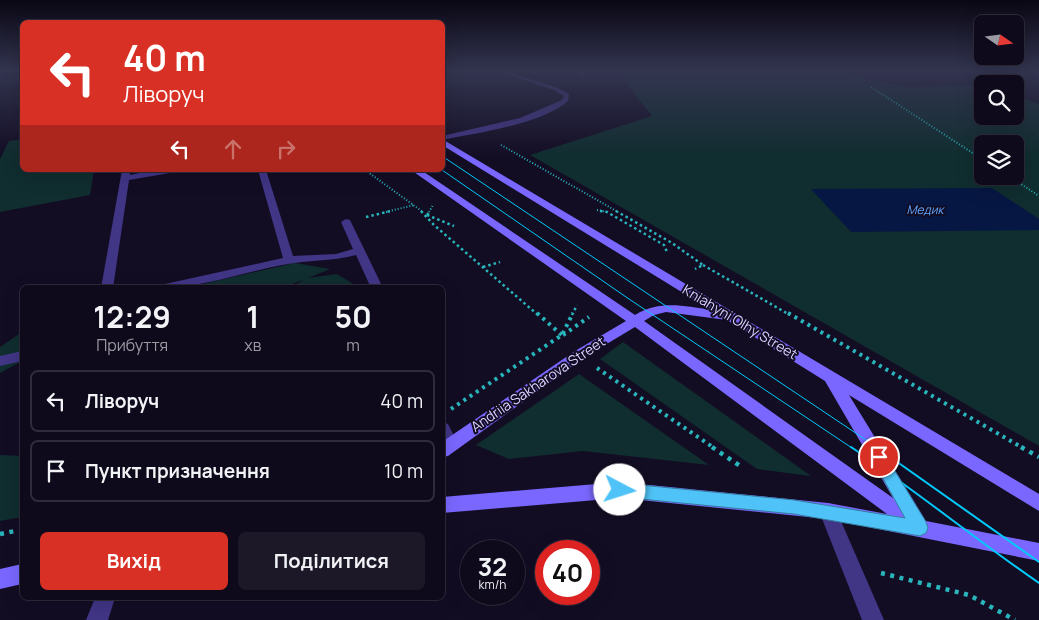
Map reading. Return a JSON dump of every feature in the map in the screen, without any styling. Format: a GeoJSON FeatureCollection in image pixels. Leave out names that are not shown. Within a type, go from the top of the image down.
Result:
{"type":"FeatureCollection","features":[{"type":"Feature","properties":{"kind":"main road","name":"Kniahyni Olhy Street"},"geometry":{"type":"LineString","coordinates":[[445,141],[1039,503]]}},
{"type":"Feature","properties":{"kind":"main road"},"geometry":{"type":"LineString","coordinates":[[418,172],[516,236],[635,320],[920,528]]}},
{"type":"Feature","properties":{"kind":"main road","name":"Andriia Sakharova Street"},"geometry":{"type":"LineString","coordinates":[[446,447],[580,354],[635,320],[666,308],[734,317]]}},
{"type":"Feature","properties":{"kind":"main road"},"geometry":{"type":"LineString","coordinates":[[831,377],[920,528]]}},
{"type":"Feature","properties":{"kind":"main road"},"geometry":{"type":"LineString","coordinates":[[445,505],[620,490],[828,511],[1039,552]]}},
{"type":"Feature","properties":{"kind":"main road"},"geometry":{"type":"LineString","coordinates":[[0,579],[20,574]]}},
{"type":"Feature","properties":{"kind":"street"},"geometry":{"type":"LineString","coordinates":[[445,138],[556,108],[565,100]]}},
{"type":"Feature","properties":{"kind":"street"},"geometry":{"type":"LineString","coordinates":[[108,285],[126,174],[148,172]]}},
{"type":"Feature","properties":{"kind":"street"},"geometry":{"type":"LineString","coordinates":[[263,172],[288,260]]}},
{"type":"Feature","properties":{"kind":"street"},"geometry":{"type":"LineString","coordinates":[[346,222],[376,285]]}},
{"type":"Feature","properties":{"kind":"street"},"geometry":{"type":"LineString","coordinates":[[178,285],[288,260],[336,257],[360,251]]}},
{"type":"Feature","properties":{"kind":"street"},"geometry":{"type":"LineString","coordinates":[[0,361],[20,356]]}},
{"type":"Feature","properties":{"kind":"street"},"geometry":{"type":"LineString","coordinates":[[828,511],[873,620]]}},
{"type":"Feature","properties":{"kind":"street"},"geometry":{"type":"LineString","coordinates":[[97,620],[103,600]]}},
{"type":"Feature","properties":{"kind":"path"},"geometry":{"type":"LineString","coordinates":[[891,100],[974,154]]}},
{"type":"Feature","properties":{"kind":"path"},"geometry":{"type":"LineString","coordinates":[[475,130],[672,243],[702,265],[1039,457]]}},
{"type":"Feature","properties":{"kind":"path"},"geometry":{"type":"LineString","coordinates":[[368,172],[427,215],[454,226]]}},
{"type":"Feature","properties":{"kind":"path"},"geometry":{"type":"LineString","coordinates":[[1022,185],[1039,196]]}},
{"type":"Feature","properties":{"kind":"path"},"geometry":{"type":"LineString","coordinates":[[375,215],[414,205]]}},
{"type":"Feature","properties":{"kind":"path"},"geometry":{"type":"LineString","coordinates":[[604,217],[608,205]]}},
{"type":"Feature","properties":{"kind":"path"},"geometry":{"type":"LineString","coordinates":[[427,215],[434,225],[566,340]]}},
{"type":"Feature","properties":{"kind":"path"},"geometry":{"type":"LineString","coordinates":[[656,246],[672,243]]}},
{"type":"Feature","properties":{"kind":"path"},"geometry":{"type":"LineString","coordinates":[[483,267],[500,262]]}},
{"type":"Feature","properties":{"kind":"path"},"geometry":{"type":"LineString","coordinates":[[688,273],[702,265]]}},
{"type":"Feature","properties":{"kind":"path"},"geometry":{"type":"LineString","coordinates":[[562,335],[576,306],[599,295]]}},
{"type":"Feature","properties":{"kind":"path"},"geometry":{"type":"LineString","coordinates":[[445,413],[589,317]]}},
{"type":"Feature","properties":{"kind":"path"},"geometry":{"type":"LineString","coordinates":[[593,364],[743,468]]}},
{"type":"Feature","properties":{"kind":"path"},"geometry":{"type":"LineString","coordinates":[[0,534],[15,531]]}},
{"type":"Feature","properties":{"kind":"path"},"geometry":{"type":"LineString","coordinates":[[849,565],[969,595],[1015,620]]}},
{"type":"Feature","properties":{"kind":"green space","name":"Медик"},"geometry":{"type":"Polygon","coordinates":[[[639,100],[974,100],[974,125],[1024,125],[1024,100],[1039,104],[1039,446],[530,155],[652,116],[639,100]]]}},
{"type":"Feature","properties":{"kind":"green space"},"geometry":{"type":"Polygon","coordinates":[[[20,139],[20,172],[94,172],[90,195],[0,212],[0,159],[9,141],[20,139]]]}},
{"type":"Feature","properties":{"kind":"green space"},"geometry":{"type":"Polygon","coordinates":[[[295,263],[330,269],[308,278],[337,274],[355,285],[296,285],[303,280],[289,285],[198,285],[295,263]]]}},
{"type":"Feature","properties":{"kind":"green space"},"geometry":{"type":"Polygon","coordinates":[[[20,333],[20,362],[0,373],[0,347],[20,333]]]}},
{"type":"Feature","properties":{"kind":"green space"},"geometry":{"type":"Polygon","coordinates":[[[623,342],[811,476],[757,469],[600,359],[623,342]]]}},
{"type":"Feature","properties":{"kind":"green space"},"geometry":{"type":"Polygon","coordinates":[[[579,374],[709,465],[583,451],[509,459],[476,445],[579,374]]]}},
{"type":"Feature","properties":{"kind":"green space"},"geometry":{"type":"Polygon","coordinates":[[[0,455],[20,456],[20,517],[0,521],[0,455]]]}},
{"type":"Feature","properties":{"kind":"water","name":"Медик"},"geometry":{"type":"Polygon","coordinates":[[[992,188],[1039,219],[1039,230],[851,232],[811,189],[992,188]]]}},
{"type":"Feature","properties":{"kind":"tram line"},"geometry":{"type":"LineString","coordinates":[[445,158],[878,448]]}},
{"type":"Feature","properties":{"kind":"tram line"},"geometry":{"type":"LineString","coordinates":[[445,172],[629,299],[852,448]]}},
{"type":"Feature","properties":{"kind":"tram line"},"geometry":{"type":"LineString","coordinates":[[851,447],[1039,583]]}},
{"type":"Feature","properties":{"kind":"tram line"},"geometry":{"type":"LineString","coordinates":[[876,447],[1039,562]]}},
{"type":"Feature","properties":{"kind":"route"},"geometry":{"type":"LineString","coordinates":[[620,490],[828,511],[920,528],[879,457]]}}]}
